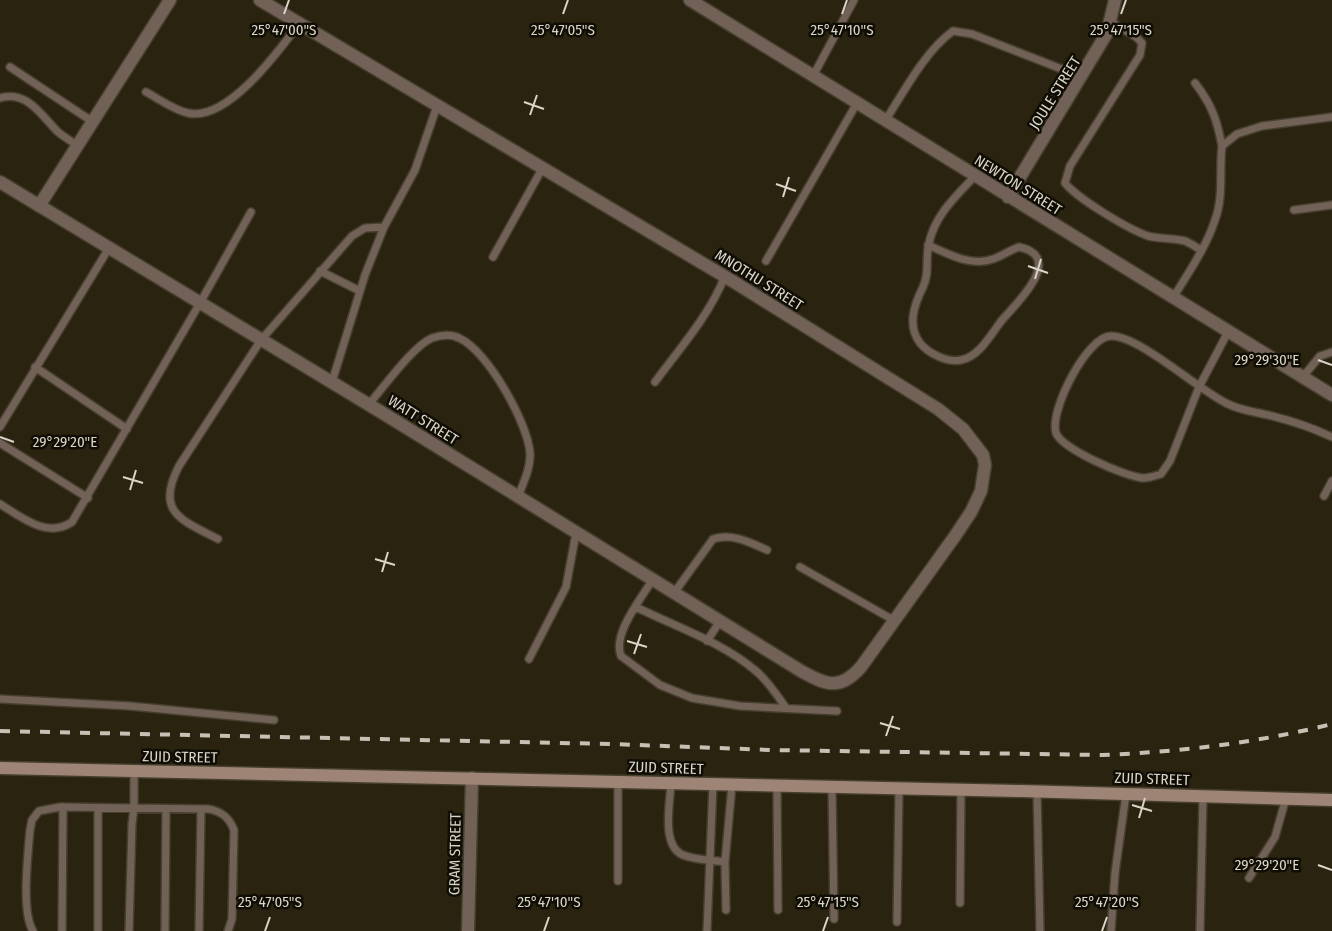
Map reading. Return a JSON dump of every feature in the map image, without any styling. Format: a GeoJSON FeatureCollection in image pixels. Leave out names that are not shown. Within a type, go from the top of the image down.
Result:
{"type":"FeatureCollection","features":[{"type":"Feature","properties":{"kind":"street"},"geometry":{"type":"LineString","coordinates":[[39,206],[170,0]]}},
{"type":"Feature","properties":{"kind":"street","name":"MNOTHU STREET"},"geometry":{"type":"LineString","coordinates":[[260,0],[725,276],[938,409],[963,429],[983,455],[985,465],[981,491],[971,512],[852,678],[843,682],[830,683]]}},
{"type":"Feature","properties":{"kind":"street","name":"NEWTON STREET"},"geometry":{"type":"LineString","coordinates":[[690,0],[1332,395]]}},
{"type":"Feature","properties":{"kind":"street","name":"JOULE STREET"},"geometry":{"type":"LineString","coordinates":[[1008,197],[1107,33],[1115,0]]}},
{"type":"Feature","properties":{"kind":"street","name":"WATT STREET"},"geometry":{"type":"LineString","coordinates":[[0,182],[369,404],[801,671],[818,680],[830,683]]}},
{"type":"Feature","properties":{"kind":"street","name":"ZUID STREET"},"geometry":{"type":"LineString","coordinates":[[0,768],[961,789],[1332,800]]}},
{"type":"Feature","properties":{"kind":"street","name":"GRAM STREET"},"geometry":{"type":"LineString","coordinates":[[468,931],[472,778]]}},
{"type":"Feature","properties":{"kind":"lane"},"geometry":{"type":"LineString","coordinates":[[813,76],[854,0]]}},
{"type":"Feature","properties":{"kind":"lane"},"geometry":{"type":"LineString","coordinates":[[1110,21],[1142,43],[1140,54],[1071,166],[1065,183],[1071,191],[1084,200],[1147,236],[1186,241],[1201,250]]}},
{"type":"Feature","properties":{"kind":"lane"},"geometry":{"type":"LineString","coordinates":[[146,92],[187,113],[202,114],[212,111],[230,100],[260,71],[299,24]]}},
{"type":"Feature","properties":{"kind":"lane"},"geometry":{"type":"LineString","coordinates":[[885,120],[932,51],[943,38],[953,31],[972,34],[1082,77]]}},
{"type":"Feature","properties":{"kind":"lane"},"geometry":{"type":"LineString","coordinates":[[10,67],[93,122]]}},
{"type":"Feature","properties":{"kind":"lane"},"geometry":{"type":"LineString","coordinates":[[1173,298],[1216,219],[1221,192],[1222,146],[1216,118],[1208,100],[1195,83]]}},
{"type":"Feature","properties":{"kind":"lane"},"geometry":{"type":"LineString","coordinates":[[0,98],[14,97],[29,103],[38,109],[61,135],[78,146]]}},
{"type":"Feature","properties":{"kind":"lane"},"geometry":{"type":"LineString","coordinates":[[766,261],[857,103]]}},
{"type":"Feature","properties":{"kind":"lane"},"geometry":{"type":"LineString","coordinates":[[332,382],[360,291],[384,227],[415,170],[437,106]]}},
{"type":"Feature","properties":{"kind":"lane"},"geometry":{"type":"LineString","coordinates":[[1222,146],[1237,134],[1262,126],[1332,117]]}},
{"type":"Feature","properties":{"kind":"lane"},"geometry":{"type":"LineString","coordinates":[[493,257],[542,169]]}},
{"type":"Feature","properties":{"kind":"lane"},"geometry":{"type":"LineString","coordinates":[[928,245],[947,254],[975,262],[993,259],[1019,247],[1036,256],[1038,262],[1038,269],[1026,294],[980,347],[970,357],[961,360],[943,358],[924,347],[915,333],[913,317],[926,280],[928,245],[938,219],[975,176]]}},
{"type":"Feature","properties":{"kind":"lane"},"geometry":{"type":"LineString","coordinates":[[1294,210],[1332,205]]}},
{"type":"Feature","properties":{"kind":"lane"},"geometry":{"type":"LineString","coordinates":[[0,504],[34,525],[45,528],[64,528],[72,522],[88,498],[251,212]]}},
{"type":"Feature","properties":{"kind":"lane"},"geometry":{"type":"LineString","coordinates":[[218,539],[187,523],[175,513],[170,501],[170,482],[197,435],[261,339],[342,246],[360,231],[372,226],[384,227]]}},
{"type":"Feature","properties":{"kind":"lane"},"geometry":{"type":"LineString","coordinates":[[0,427],[109,248]]}},
{"type":"Feature","properties":{"kind":"lane"},"geometry":{"type":"LineString","coordinates":[[320,271],[360,291]]}},
{"type":"Feature","properties":{"kind":"lane"},"geometry":{"type":"LineString","coordinates":[[655,382],[701,321],[725,276]]}},
{"type":"Feature","properties":{"kind":"lane"},"geometry":{"type":"LineString","coordinates":[[1228,332],[1198,387],[1170,461],[1165,470],[1154,477],[1143,478],[1107,467],[1063,442],[1057,434],[1056,422],[1059,407],[1072,376],[1090,350],[1106,336],[1122,337],[1137,344],[1198,387],[1227,404],[1298,423],[1332,437]]}},
{"type":"Feature","properties":{"kind":"lane"},"geometry":{"type":"LineString","coordinates":[[369,404],[416,350],[431,339],[445,335],[458,337],[466,342],[490,369],[511,400],[528,439],[529,467],[518,497]]}},
{"type":"Feature","properties":{"kind":"lane"},"geometry":{"type":"LineString","coordinates":[[1302,378],[1320,356],[1332,352]]}},
{"type":"Feature","properties":{"kind":"lane"},"geometry":{"type":"LineString","coordinates":[[35,367],[127,429]]}},
{"type":"Feature","properties":{"kind":"lane"},"geometry":{"type":"LineString","coordinates":[[0,443],[88,498]]}},
{"type":"Feature","properties":{"kind":"lane"},"geometry":{"type":"LineString","coordinates":[[1324,496],[1332,482]]}},
{"type":"Feature","properties":{"kind":"lane"},"geometry":{"type":"LineString","coordinates":[[529,659],[566,587],[576,533]]}},
{"type":"Feature","properties":{"kind":"lane"},"geometry":{"type":"LineString","coordinates":[[674,593],[712,539],[732,537],[767,550]]}},
{"type":"Feature","properties":{"kind":"lane"},"geometry":{"type":"LineString","coordinates":[[800,567],[895,621]]}},
{"type":"Feature","properties":{"kind":"lane"},"geometry":{"type":"LineString","coordinates":[[653,579],[619,640],[618,650],[621,657],[660,685],[692,698],[740,706],[837,711]]}},
{"type":"Feature","properties":{"kind":"lane"},"geometry":{"type":"LineString","coordinates":[[636,607],[707,641],[757,672],[786,708]]}},
{"type":"Feature","properties":{"kind":"lane"},"geometry":{"type":"LineString","coordinates":[[707,641],[720,621]]}},
{"type":"Feature","properties":{"kind":"lane"},"geometry":{"type":"LineString","coordinates":[[0,699],[130,706],[273,720]]}},
{"type":"Feature","properties":{"kind":"lane"},"geometry":{"type":"LineString","coordinates":[[129,931],[134,771]]}},
{"type":"Feature","properties":{"kind":"lane"},"geometry":{"type":"LineString","coordinates":[[618,782],[618,881]]}},
{"type":"Feature","properties":{"kind":"lane"},"geometry":{"type":"LineString","coordinates":[[671,783],[668,832],[676,851],[681,855],[725,862]]}},
{"type":"Feature","properties":{"kind":"lane"},"geometry":{"type":"LineString","coordinates":[[707,931],[713,784]]}},
{"type":"Feature","properties":{"kind":"lane"},"geometry":{"type":"LineString","coordinates":[[726,910],[725,862],[732,785]]}},
{"type":"Feature","properties":{"kind":"lane"},"geometry":{"type":"LineString","coordinates":[[777,786],[778,910]]}},
{"type":"Feature","properties":{"kind":"lane"},"geometry":{"type":"LineString","coordinates":[[832,787],[834,919]]}},
{"type":"Feature","properties":{"kind":"lane"},"geometry":{"type":"LineString","coordinates":[[897,922],[899,788]]}},
{"type":"Feature","properties":{"kind":"lane"},"geometry":{"type":"LineString","coordinates":[[960,903],[961,789]]}},
{"type":"Feature","properties":{"kind":"lane"},"geometry":{"type":"LineString","coordinates":[[1037,791],[1040,931]]}},
{"type":"Feature","properties":{"kind":"lane"},"geometry":{"type":"LineString","coordinates":[[1111,931],[1115,873],[1126,794]]}},
{"type":"Feature","properties":{"kind":"lane"},"geometry":{"type":"LineString","coordinates":[[1200,931],[1203,796]]}},
{"type":"Feature","properties":{"kind":"lane"},"geometry":{"type":"LineString","coordinates":[[1249,878],[1275,837],[1286,798]]}},
{"type":"Feature","properties":{"kind":"lane"},"geometry":{"type":"LineString","coordinates":[[62,931],[63,807]]}},
{"type":"Feature","properties":{"kind":"lane"},"geometry":{"type":"LineString","coordinates":[[33,931],[29,925],[27,909],[29,840],[32,820],[44,808],[63,807],[201,809],[222,813],[231,822],[234,830],[232,919],[228,931]]}},
{"type":"Feature","properties":{"kind":"lane"},"geometry":{"type":"LineString","coordinates":[[98,808],[98,931]]}},
{"type":"Feature","properties":{"kind":"lane"},"geometry":{"type":"LineString","coordinates":[[165,931],[166,809]]}},
{"type":"Feature","properties":{"kind":"lane"},"geometry":{"type":"LineString","coordinates":[[199,931],[201,809]]}},
{"type":"Feature","properties":{"kind":"railway"},"geometry":{"type":"LineString","coordinates":[[0,731],[610,744],[771,750],[1102,755],[1160,752],[1218,745],[1332,724]]}}]}
